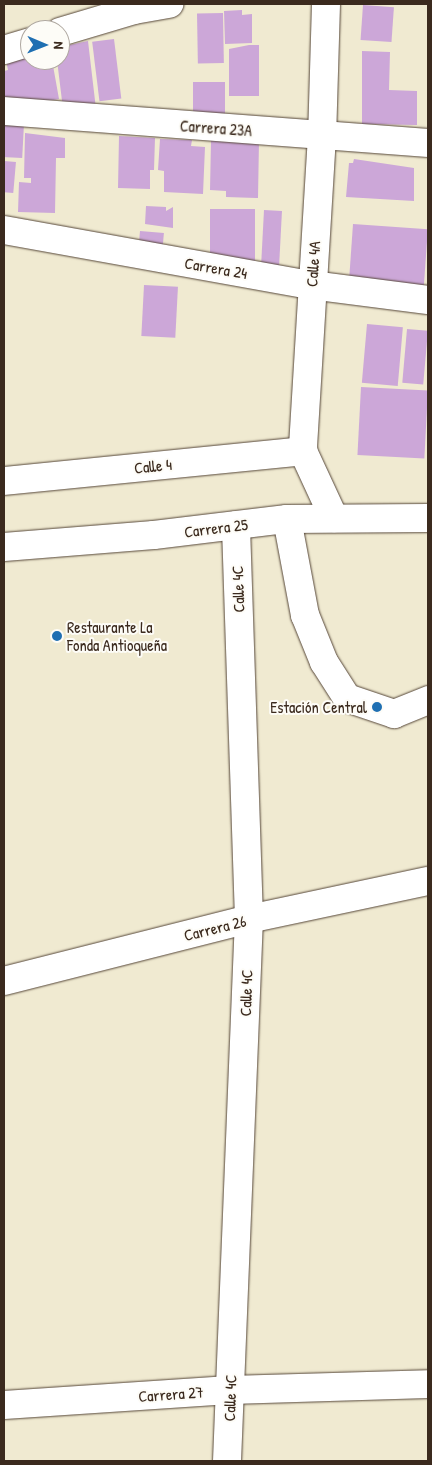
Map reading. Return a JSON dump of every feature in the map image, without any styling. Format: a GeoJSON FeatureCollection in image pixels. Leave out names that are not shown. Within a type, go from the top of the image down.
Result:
{"type":"FeatureCollection","features":[{"type":"Feature","properties":{"kind":"street"},"geometry":{"type":"LineString","coordinates":[[70,29],[134,10],[169,4]]}},
{"type":"Feature","properties":{"kind":"street","name":"Calle 4A"},"geometry":{"type":"LineString","coordinates":[[326,4],[322,136],[311,285],[302,451],[334,518]]}},
{"type":"Feature","properties":{"kind":"street"},"geometry":{"type":"LineString","coordinates":[[4,50],[20,45]]}},
{"type":"Feature","properties":{"kind":"street","name":"Carrera 23A"},"geometry":{"type":"LineString","coordinates":[[4,111],[428,144]]}},
{"type":"Feature","properties":{"kind":"street","name":"Carrera 24"},"geometry":{"type":"LineString","coordinates":[[4,230],[311,285],[428,300]]}},
{"type":"Feature","properties":{"kind":"street","name":"Calle 4"},"geometry":{"type":"LineString","coordinates":[[4,481],[302,451]]}},
{"type":"Feature","properties":{"kind":"street","name":"Carrera 25"},"geometry":{"type":"LineString","coordinates":[[4,547],[287,519],[428,518]]}},
{"type":"Feature","properties":{"kind":"street"},"geometry":{"type":"LineString","coordinates":[[287,519],[305,615],[324,662],[347,698],[394,714],[428,700]]}},
{"type":"Feature","properties":{"kind":"street","name":"Calle 4C"},"geometry":{"type":"LineString","coordinates":[[228,1461],[250,919],[236,525]]}},
{"type":"Feature","properties":{"kind":"street","name":"Carrera 26"},"geometry":{"type":"LineString","coordinates":[[4,981],[250,919],[428,882]]}},
{"type":"Feature","properties":{"kind":"street","name":"Carrera 27"},"geometry":{"type":"LineString","coordinates":[[4,1405],[230,1390],[428,1384]]}},
{"type":"Feature","properties":{"kind":"building"},"geometry":{"type":"Polygon","coordinates":[[[363,5],[394,7],[391,42],[361,40],[363,5]]]}},
{"type":"Feature","properties":{"kind":"building"},"geometry":{"type":"Polygon","coordinates":[[[242,10],[242,15],[252,14],[252,43],[225,44],[224,11],[242,10]]]}},
{"type":"Feature","properties":{"kind":"building"},"geometry":{"type":"Polygon","coordinates":[[[197,13],[223,13],[224,63],[198,63],[197,13]]]}},
{"type":"Feature","properties":{"kind":"building"},"geometry":{"type":"Polygon","coordinates":[[[114,39],[121,99],[99,101],[92,42],[114,39]]]}},
{"type":"Feature","properties":{"kind":"building"},"geometry":{"type":"Polygon","coordinates":[[[88,41],[96,109],[63,109],[58,70],[70,70],[70,45],[88,41]]]}},
{"type":"Feature","properties":{"kind":"building"},"geometry":{"type":"Polygon","coordinates":[[[259,45],[259,96],[229,96],[229,49],[259,45]]]}},
{"type":"Feature","properties":{"kind":"building"},"geometry":{"type":"Polygon","coordinates":[[[362,51],[390,52],[389,90],[417,91],[417,125],[362,124],[362,51]]]}},
{"type":"Feature","properties":{"kind":"building"},"geometry":{"type":"Polygon","coordinates":[[[20,57],[20,70],[54,70],[59,99],[4,109],[4,71],[8,70],[6,60],[20,57]]]}},
{"type":"Feature","properties":{"kind":"building"},"geometry":{"type":"Polygon","coordinates":[[[193,82],[225,82],[225,119],[193,119],[193,82]]]}},
{"type":"Feature","properties":{"kind":"building"},"geometry":{"type":"Polygon","coordinates":[[[4,123],[24,124],[22,158],[4,157],[4,123]]]}},
{"type":"Feature","properties":{"kind":"building"},"geometry":{"type":"Polygon","coordinates":[[[25,133],[65,138],[65,158],[56,158],[55,213],[18,212],[19,182],[31,183],[31,178],[24,178],[25,133]]]}},
{"type":"Feature","properties":{"kind":"building"},"geometry":{"type":"Polygon","coordinates":[[[119,136],[155,138],[154,170],[150,170],[150,189],[118,188],[119,136]]]}},
{"type":"Feature","properties":{"kind":"building"},"geometry":{"type":"Polygon","coordinates":[[[160,139],[192,140],[191,146],[205,147],[203,194],[164,192],[164,171],[158,170],[160,139]]]}},
{"type":"Feature","properties":{"kind":"building"},"geometry":{"type":"Polygon","coordinates":[[[211,140],[259,141],[258,198],[226,197],[226,191],[210,190],[211,140]]]}},
{"type":"Feature","properties":{"kind":"building"},"geometry":{"type":"Polygon","coordinates":[[[354,159],[414,168],[414,201],[346,197],[349,163],[353,163],[354,159]]]}},
{"type":"Feature","properties":{"kind":"building"},"geometry":{"type":"Polygon","coordinates":[[[4,161],[16,162],[13,193],[4,192],[4,161]]]}},
{"type":"Feature","properties":{"kind":"building"},"geometry":{"type":"Polygon","coordinates":[[[146,206],[166,207],[166,211],[173,207],[173,228],[145,224],[146,206]]]}},
{"type":"Feature","properties":{"kind":"building"},"geometry":{"type":"Polygon","coordinates":[[[210,209],[255,209],[255,275],[210,275],[210,209]]]}},
{"type":"Feature","properties":{"kind":"building"},"geometry":{"type":"Polygon","coordinates":[[[264,210],[282,211],[279,271],[261,270],[264,210]]]}},
{"type":"Feature","properties":{"kind":"building"},"geometry":{"type":"Polygon","coordinates":[[[353,224],[428,229],[423,293],[349,288],[353,224]]]}},
{"type":"Feature","properties":{"kind":"building"},"geometry":{"type":"Polygon","coordinates":[[[140,231],[164,233],[162,260],[138,258],[140,231]]]}},
{"type":"Feature","properties":{"kind":"building"},"geometry":{"type":"Polygon","coordinates":[[[144,285],[178,287],[175,338],[141,336],[144,285]]]}},
{"type":"Feature","properties":{"kind":"building"},"geometry":{"type":"Polygon","coordinates":[[[367,324],[403,327],[398,386],[362,383],[367,324]]]}},
{"type":"Feature","properties":{"kind":"building"},"geometry":{"type":"Polygon","coordinates":[[[407,329],[428,331],[423,385],[402,383],[407,329]]]}},
{"type":"Feature","properties":{"kind":"building"},"geometry":{"type":"Polygon","coordinates":[[[361,387],[428,391],[424,458],[357,455],[361,387]]]}},
{"type":"Feature","properties":{"kind":"place","name":"Restaurante La Fonda Antioqueña"},"geometry":{"type":"Point","coordinates":[57,636]}},
{"type":"Feature","properties":{"kind":"place","name":"Estación Central"},"geometry":{"type":"Point","coordinates":[377,707]}}]}
